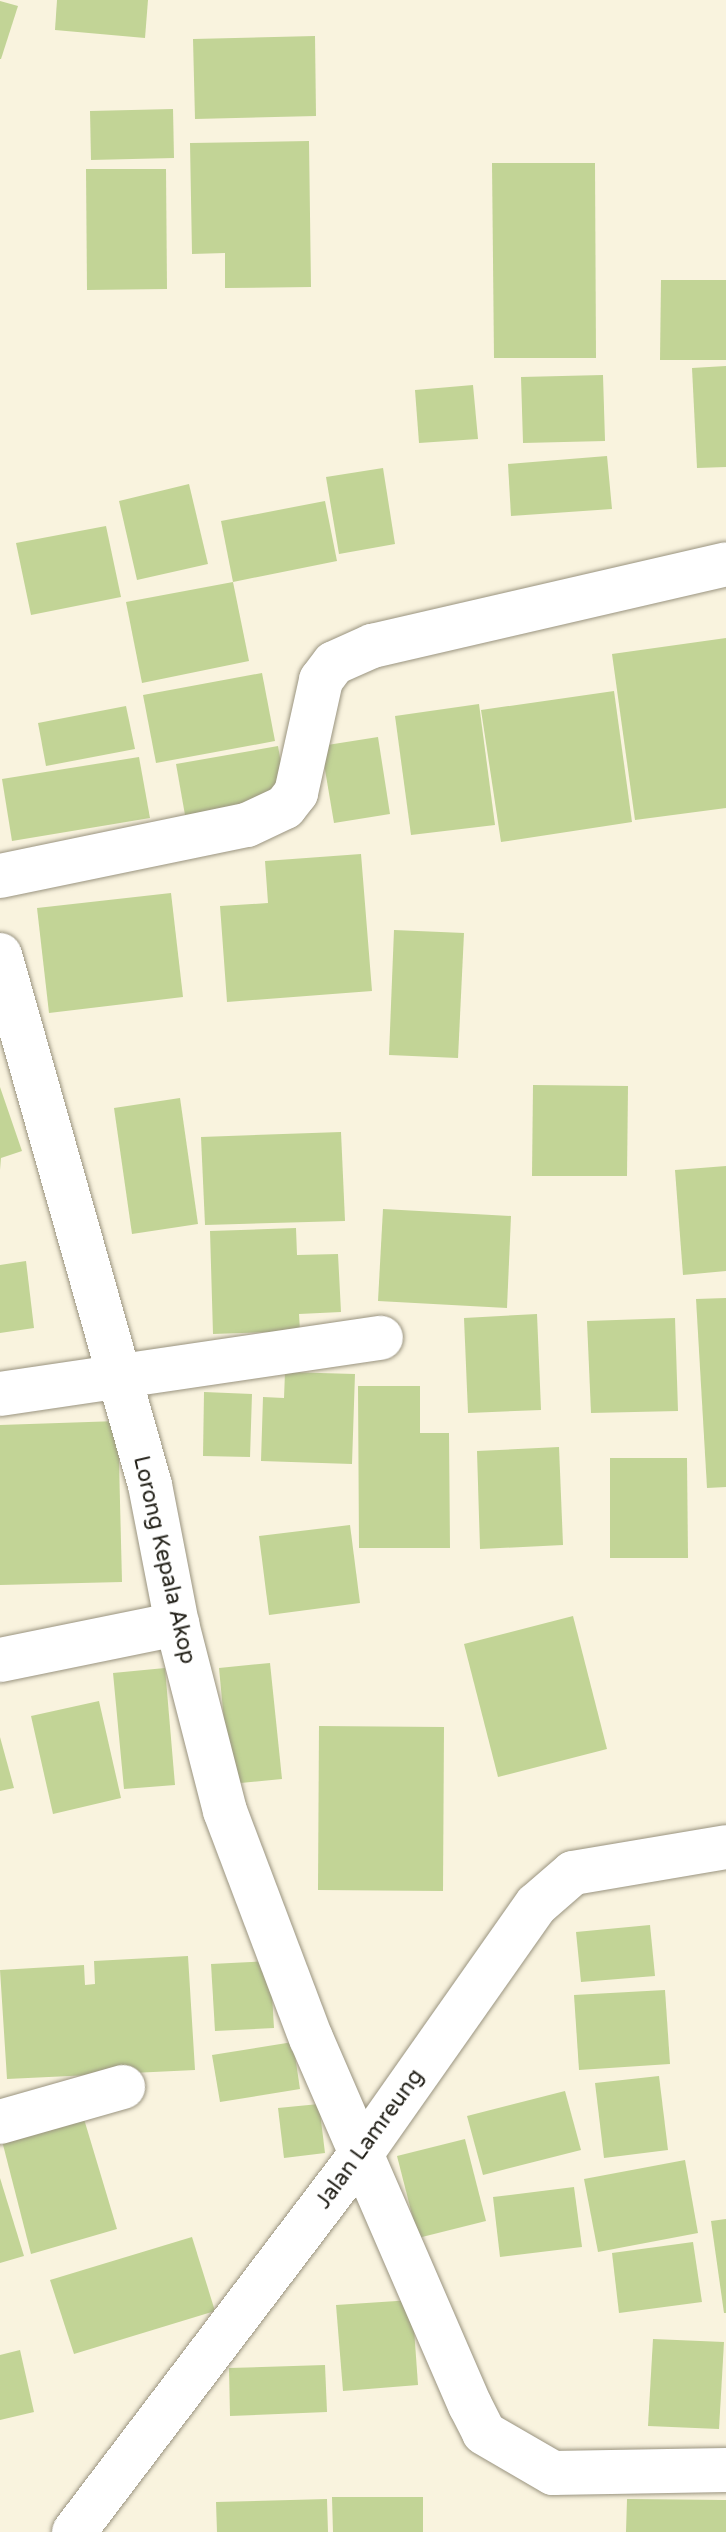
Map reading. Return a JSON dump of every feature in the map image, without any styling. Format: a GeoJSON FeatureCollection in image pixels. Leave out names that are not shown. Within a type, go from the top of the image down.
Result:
{"type":"FeatureCollection","features":[{"type":"Feature","properties":{"kind":"street"},"geometry":{"type":"LineString","coordinates":[[0,876],[247,825],[285,807],[296,793],[321,680],[334,663],[372,646],[726,564]]}},
{"type":"Feature","properties":{"kind":"street","name":"Lorong Kepala Akop"},"geometry":{"type":"LineString","coordinates":[[0,955],[12,1062],[117,1372],[150,1485],[177,1624],[225,1811],[311,2038],[484,2433],[553,2473],[726,2470]]}},
{"type":"Feature","properties":{"kind":"street"},"geometry":{"type":"LineString","coordinates":[[0,1394],[117,1372],[381,1338]]}},
{"type":"Feature","properties":{"kind":"street"},"geometry":{"type":"LineString","coordinates":[[0,1660],[177,1624]]}},
{"type":"Feature","properties":{"kind":"street","name":"Jalan Lamreung"},"geometry":{"type":"LineString","coordinates":[[74,2532],[363,2151],[536,1905],[573,1873],[726,1847]]}},
{"type":"Feature","properties":{"kind":"street"},"geometry":{"type":"LineString","coordinates":[[0,2122],[123,2087]]}},
{"type":"Feature","properties":{"kind":"building"},"geometry":{"type":"Polygon","coordinates":[[[57,0],[148,0],[145,38],[55,30],[57,0]]]}},
{"type":"Feature","properties":{"kind":"building"},"geometry":{"type":"Polygon","coordinates":[[[0,1],[18,6],[1,59],[0,59],[0,1]]]}},
{"type":"Feature","properties":{"kind":"building"},"geometry":{"type":"Polygon","coordinates":[[[315,36],[316,116],[195,119],[193,39],[315,36]]]}},
{"type":"Feature","properties":{"kind":"building"},"geometry":{"type":"Polygon","coordinates":[[[173,109],[174,158],[91,160],[90,111],[173,109]]]}},
{"type":"Feature","properties":{"kind":"building"},"geometry":{"type":"Polygon","coordinates":[[[309,141],[311,287],[225,288],[225,253],[192,254],[190,143],[309,141]]]}},
{"type":"Feature","properties":{"kind":"building"},"geometry":{"type":"Polygon","coordinates":[[[492,163],[595,163],[596,358],[494,358],[492,163]]]}},
{"type":"Feature","properties":{"kind":"building"},"geometry":{"type":"Polygon","coordinates":[[[86,169],[166,169],[167,289],[87,290],[86,169]]]}},
{"type":"Feature","properties":{"kind":"building"},"geometry":{"type":"Polygon","coordinates":[[[661,280],[726,280],[726,360],[660,360],[661,280]]]}},
{"type":"Feature","properties":{"kind":"building"},"geometry":{"type":"Polygon","coordinates":[[[726,366],[726,467],[697,468],[692,368],[726,366]]]}},
{"type":"Feature","properties":{"kind":"building"},"geometry":{"type":"Polygon","coordinates":[[[603,375],[605,441],[523,443],[521,377],[603,375]]]}},
{"type":"Feature","properties":{"kind":"building"},"geometry":{"type":"Polygon","coordinates":[[[473,385],[478,439],[419,443],[415,390],[473,385]]]}},
{"type":"Feature","properties":{"kind":"building"},"geometry":{"type":"Polygon","coordinates":[[[607,456],[612,509],[511,516],[508,464],[607,456]]]}},
{"type":"Feature","properties":{"kind":"building"},"geometry":{"type":"Polygon","coordinates":[[[383,468],[395,544],[339,554],[326,477],[383,468]]]}},
{"type":"Feature","properties":{"kind":"building"},"geometry":{"type":"Polygon","coordinates":[[[189,484],[208,564],[137,580],[119,501],[189,484]]]}},
{"type":"Feature","properties":{"kind":"building"},"geometry":{"type":"Polygon","coordinates":[[[325,501],[337,561],[233,582],[221,521],[325,501]]]}},
{"type":"Feature","properties":{"kind":"building"},"geometry":{"type":"Polygon","coordinates":[[[106,526],[121,597],[31,615],[16,543],[106,526]]]}},
{"type":"Feature","properties":{"kind":"building"},"geometry":{"type":"Polygon","coordinates":[[[233,582],[249,661],[142,683],[126,602],[233,582]]]}},
{"type":"Feature","properties":{"kind":"building"},"geometry":{"type":"Polygon","coordinates":[[[726,638],[726,808],[635,820],[612,654],[726,638]]]}},
{"type":"Feature","properties":{"kind":"building"},"geometry":{"type":"Polygon","coordinates":[[[262,673],[275,741],[156,763],[143,695],[262,673]]]}},
{"type":"Feature","properties":{"kind":"building"},"geometry":{"type":"Polygon","coordinates":[[[614,691],[632,822],[501,842],[481,710],[614,691]]]}},
{"type":"Feature","properties":{"kind":"building"},"geometry":{"type":"Polygon","coordinates":[[[479,704],[495,825],[411,835],[395,716],[479,704]]]}},
{"type":"Feature","properties":{"kind":"building"},"geometry":{"type":"Polygon","coordinates":[[[126,706],[135,749],[46,766],[38,723],[126,706]]]}},
{"type":"Feature","properties":{"kind":"building"},"geometry":{"type":"Polygon","coordinates":[[[378,737],[390,814],[334,823],[321,746],[378,737]]]}},
{"type":"Feature","properties":{"kind":"building"},"geometry":{"type":"Polygon","coordinates":[[[278,746],[287,798],[185,815],[176,764],[278,746]]]}},
{"type":"Feature","properties":{"kind":"building"},"geometry":{"type":"Polygon","coordinates":[[[139,757],[150,818],[12,841],[2,779],[139,757]]]}},
{"type":"Feature","properties":{"kind":"building"},"geometry":{"type":"Polygon","coordinates":[[[361,854],[372,991],[227,1002],[220,906],[268,903],[265,861],[361,854]]]}},
{"type":"Feature","properties":{"kind":"building"},"geometry":{"type":"Polygon","coordinates":[[[171,893],[183,997],[49,1013],[37,908],[171,893]]]}},
{"type":"Feature","properties":{"kind":"building"},"geometry":{"type":"Polygon","coordinates":[[[394,930],[464,933],[458,1058],[389,1055],[394,930]]]}},
{"type":"Feature","properties":{"kind":"building"},"geometry":{"type":"Polygon","coordinates":[[[533,1085],[628,1086],[627,1176],[532,1176],[533,1085]]]}},
{"type":"Feature","properties":{"kind":"building"},"geometry":{"type":"Polygon","coordinates":[[[0,1087],[22,1151],[1,1158],[0,1170],[0,1087]]]}},
{"type":"Feature","properties":{"kind":"building"},"geometry":{"type":"Polygon","coordinates":[[[180,1098],[198,1224],[132,1234],[114,1108],[180,1098]]]}},
{"type":"Feature","properties":{"kind":"building"},"geometry":{"type":"Polygon","coordinates":[[[341,1132],[345,1221],[205,1225],[201,1137],[341,1132]]]}},
{"type":"Feature","properties":{"kind":"building"},"geometry":{"type":"Polygon","coordinates":[[[726,1166],[726,1271],[683,1275],[675,1170],[726,1166]]]}},
{"type":"Feature","properties":{"kind":"building"},"geometry":{"type":"Polygon","coordinates":[[[383,1209],[511,1216],[507,1308],[378,1301],[383,1209]]]}},
{"type":"Feature","properties":{"kind":"building"},"geometry":{"type":"Polygon","coordinates":[[[296,1228],[297,1255],[338,1254],[341,1312],[299,1314],[300,1331],[213,1334],[210,1231],[296,1228]]]}},
{"type":"Feature","properties":{"kind":"building"},"geometry":{"type":"Polygon","coordinates":[[[26,1261],[34,1328],[0,1333],[0,1265],[26,1261]]]}},
{"type":"Feature","properties":{"kind":"building"},"geometry":{"type":"Polygon","coordinates":[[[726,1298],[726,1487],[707,1488],[696,1299],[726,1298]]]}},
{"type":"Feature","properties":{"kind":"building"},"geometry":{"type":"Polygon","coordinates":[[[537,1314],[541,1410],[468,1413],[464,1318],[537,1314]]]}},
{"type":"Feature","properties":{"kind":"building"},"geometry":{"type":"Polygon","coordinates":[[[675,1318],[678,1411],[591,1413],[587,1321],[675,1318]]]}},
{"type":"Feature","properties":{"kind":"building"},"geometry":{"type":"Polygon","coordinates":[[[285,1372],[355,1374],[352,1464],[261,1461],[263,1397],[284,1398],[285,1372]]]}},
{"type":"Feature","properties":{"kind":"building"},"geometry":{"type":"Polygon","coordinates":[[[358,1386],[420,1386],[420,1433],[449,1433],[450,1548],[359,1548],[358,1386]]]}},
{"type":"Feature","properties":{"kind":"building"},"geometry":{"type":"Polygon","coordinates":[[[204,1392],[252,1394],[250,1457],[203,1456],[204,1392]]]}},
{"type":"Feature","properties":{"kind":"building"},"geometry":{"type":"Polygon","coordinates":[[[118,1421],[122,1582],[0,1585],[0,1425],[118,1421]]]}},
{"type":"Feature","properties":{"kind":"building"},"geometry":{"type":"Polygon","coordinates":[[[559,1447],[563,1545],[480,1549],[477,1451],[559,1447]]]}},
{"type":"Feature","properties":{"kind":"building"},"geometry":{"type":"Polygon","coordinates":[[[610,1458],[687,1458],[688,1558],[610,1558],[610,1458]]]}},
{"type":"Feature","properties":{"kind":"building"},"geometry":{"type":"Polygon","coordinates":[[[350,1525],[360,1603],[269,1615],[259,1536],[350,1525]]]}},
{"type":"Feature","properties":{"kind":"building"},"geometry":{"type":"Polygon","coordinates":[[[573,1616],[607,1749],[498,1777],[464,1644],[573,1616]]]}},
{"type":"Feature","properties":{"kind":"building"},"geometry":{"type":"Polygon","coordinates":[[[270,1663],[282,1779],[230,1784],[219,1668],[270,1663]]]}},
{"type":"Feature","properties":{"kind":"building"},"geometry":{"type":"Polygon","coordinates":[[[165,1668],[175,1785],[124,1789],[113,1673],[165,1668]]]}},
{"type":"Feature","properties":{"kind":"building"},"geometry":{"type":"Polygon","coordinates":[[[99,1701],[121,1798],[53,1814],[31,1716],[99,1701]]]}},
{"type":"Feature","properties":{"kind":"building"},"geometry":{"type":"Polygon","coordinates":[[[319,1726],[444,1727],[443,1891],[318,1890],[319,1726]]]}},
{"type":"Feature","properties":{"kind":"building"},"geometry":{"type":"Polygon","coordinates":[[[0,1737],[14,1788],[0,1791],[0,1737]]]}},
{"type":"Feature","properties":{"kind":"building"},"geometry":{"type":"Polygon","coordinates":[[[650,1925],[655,1976],[581,1982],[576,1932],[650,1925]]]}},
{"type":"Feature","properties":{"kind":"building"},"geometry":{"type":"Polygon","coordinates":[[[188,1956],[195,2070],[7,2079],[0,1970],[84,1965],[85,1985],[95,1984],[94,1961],[188,1956]]]}},
{"type":"Feature","properties":{"kind":"building"},"geometry":{"type":"Polygon","coordinates":[[[270,1961],[274,2028],[215,2031],[211,1964],[270,1961]]]}},
{"type":"Feature","properties":{"kind":"building"},"geometry":{"type":"Polygon","coordinates":[[[665,1990],[670,2064],[579,2070],[574,1995],[665,1990]]]}},
{"type":"Feature","properties":{"kind":"building"},"geometry":{"type":"Polygon","coordinates":[[[293,2042],[300,2089],[220,2102],[212,2055],[293,2042]]]}},
{"type":"Feature","properties":{"kind":"building"},"geometry":{"type":"Polygon","coordinates":[[[659,2076],[668,2150],[604,2158],[595,2083],[659,2076]]]}},
{"type":"Feature","properties":{"kind":"building"},"geometry":{"type":"Polygon","coordinates":[[[565,2091],[581,2150],[483,2175],[467,2116],[565,2091]]]}},
{"type":"Feature","properties":{"kind":"building"},"geometry":{"type":"Polygon","coordinates":[[[319,2104],[325,2153],[284,2158],[278,2108],[319,2104]]]}},
{"type":"Feature","properties":{"kind":"building"},"geometry":{"type":"Polygon","coordinates":[[[81,2109],[117,2229],[31,2254],[0,2133],[81,2109]]]}},
{"type":"Feature","properties":{"kind":"building"},"geometry":{"type":"Polygon","coordinates":[[[465,2139],[486,2221],[418,2238],[397,2156],[465,2139]]]}},
{"type":"Feature","properties":{"kind":"building"},"geometry":{"type":"Polygon","coordinates":[[[685,2160],[698,2233],[598,2252],[584,2179],[685,2160]]]}},
{"type":"Feature","properties":{"kind":"building"},"geometry":{"type":"Polygon","coordinates":[[[0,2178],[24,2256],[0,2263],[0,2178]]]}},
{"type":"Feature","properties":{"kind":"building"},"geometry":{"type":"Polygon","coordinates":[[[574,2187],[582,2247],[500,2257],[493,2197],[574,2187]]]}},
{"type":"Feature","properties":{"kind":"building"},"geometry":{"type":"Polygon","coordinates":[[[726,2219],[726,2313],[724,2313],[711,2221],[726,2219]]]}},
{"type":"Feature","properties":{"kind":"building"},"geometry":{"type":"Polygon","coordinates":[[[192,2237],[215,2311],[74,2354],[50,2280],[192,2237]]]}},
{"type":"Feature","properties":{"kind":"building"},"geometry":{"type":"Polygon","coordinates":[[[693,2242],[702,2302],[619,2313],[612,2253],[693,2242]]]}},
{"type":"Feature","properties":{"kind":"building"},"geometry":{"type":"Polygon","coordinates":[[[412,2300],[418,2385],[343,2391],[336,2305],[412,2300]]]}},
{"type":"Feature","properties":{"kind":"building"},"geometry":{"type":"Polygon","coordinates":[[[653,2339],[724,2342],[719,2429],[648,2426],[653,2339]]]}},
{"type":"Feature","properties":{"kind":"building"},"geometry":{"type":"Polygon","coordinates":[[[20,2350],[34,2412],[0,2420],[0,2355],[20,2350]]]}},
{"type":"Feature","properties":{"kind":"building"},"geometry":{"type":"Polygon","coordinates":[[[325,2365],[327,2412],[230,2416],[229,2368],[325,2365]]]}},
{"type":"Feature","properties":{"kind":"building"},"geometry":{"type":"Polygon","coordinates":[[[332,2497],[423,2497],[423,2532],[333,2532],[332,2497]]]}},
{"type":"Feature","properties":{"kind":"building"},"geometry":{"type":"Polygon","coordinates":[[[327,2499],[328,2532],[217,2532],[216,2502],[327,2499]]]}},
{"type":"Feature","properties":{"kind":"building"},"geometry":{"type":"Polygon","coordinates":[[[627,2499],[726,2500],[726,2532],[626,2532],[627,2499]]]}}]}
